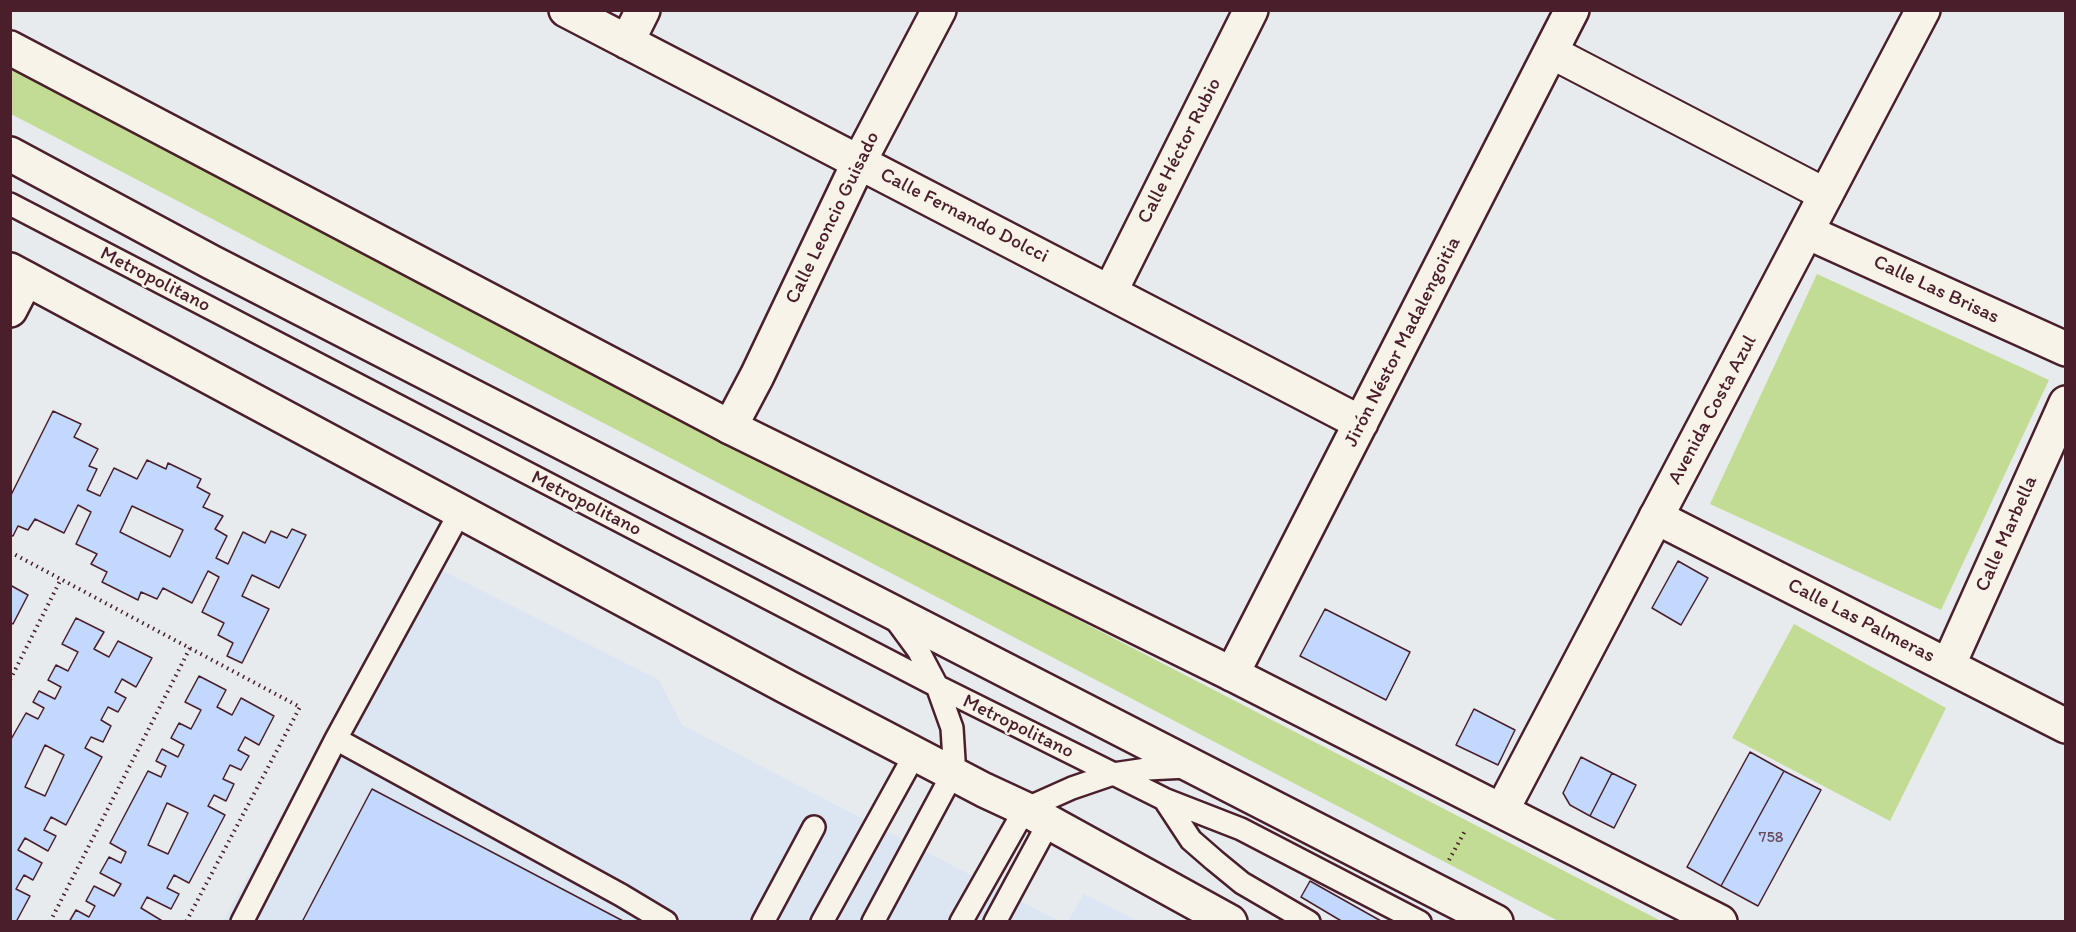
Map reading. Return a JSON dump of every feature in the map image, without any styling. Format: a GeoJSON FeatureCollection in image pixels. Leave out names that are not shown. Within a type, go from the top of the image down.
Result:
{"type":"FeatureCollection","features":[{"type":"Feature","properties":{"kind":"main road","name":"Calle Fernando Dolcci"},"geometry":{"type":"LineString","coordinates":[[566,10],[1361,423]]}},
{"type":"Feature","properties":{"kind":"main road"},"geometry":{"type":"LineString","coordinates":[[627,42],[643,10]]}},
{"type":"Feature","properties":{"kind":"main road","name":"Calle Leoncio Guisado"},"geometry":{"type":"LineString","coordinates":[[730,427],[859,162],[939,10]]}},
{"type":"Feature","properties":{"kind":"main road","name":"Calle Héctor Rubio"},"geometry":{"type":"LineString","coordinates":[[1110,292],[1251,10]]}},
{"type":"Feature","properties":{"kind":"main road","name":"Jirón Néstor Madalengoitia"},"geometry":{"type":"LineString","coordinates":[[1232,674],[1572,10]]}},
{"type":"Feature","properties":{"kind":"main road","name":"Avenida Costa Azul"},"geometry":{"type":"LineString","coordinates":[[1492,805],[1656,517],[1923,10]]}},
{"type":"Feature","properties":{"kind":"main road"},"geometry":{"type":"LineString","coordinates":[[10,48],[730,427],[1232,674],[1719,921]]}},
{"type":"Feature","properties":{"kind":"main road"},"geometry":{"type":"LineString","coordinates":[[10,154],[212,262],[1496,921]]}},
{"type":"Feature","properties":{"kind":"main road","name":"Calle Las Brisas"},"geometry":{"type":"LineString","coordinates":[[1807,232],[2066,349]]}},
{"type":"Feature","properties":{"kind":"main road"},"geometry":{"type":"LineString","coordinates":[[10,310],[18,274],[915,754],[1037,815],[1230,921]]}},
{"type":"Feature","properties":{"kind":"main road","name":"Calle Marbella"},"geometry":{"type":"LineString","coordinates":[[1948,666],[2066,403]]}},
{"type":"Feature","properties":{"kind":"main road","name":"Calle Las Palmeras"},"geometry":{"type":"LineString","coordinates":[[1656,517],[2066,726]]}},
{"type":"Feature","properties":{"kind":"street"},"geometry":{"type":"LineString","coordinates":[[1551,52],[1826,195]]}},
{"type":"Feature","properties":{"kind":"lane","name":"Metropolitano"},"geometry":{"type":"LineString","coordinates":[[10,204],[937,686],[1164,799],[1241,829],[1420,921]]}},
{"type":"Feature","properties":{"kind":"lane"},"geometry":{"type":"LineString","coordinates":[[242,921],[336,739],[460,512]]}},
{"type":"Feature","properties":{"kind":"lane"},"geometry":{"type":"LineString","coordinates":[[873,921],[953,773],[954,760],[952,728],[937,686],[918,650],[887,609]]}},
{"type":"Feature","properties":{"kind":"lane"},"geometry":{"type":"LineString","coordinates":[[336,739],[666,921]]}},
{"type":"Feature","properties":{"kind":"lane"},"geometry":{"type":"LineString","coordinates":[[822,921],[915,754]]}},
{"type":"Feature","properties":{"kind":"lane"},"geometry":{"type":"LineString","coordinates":[[961,921],[1037,815],[1072,788],[1113,774],[1147,769],[1196,767]]}},
{"type":"Feature","properties":{"kind":"lane"},"geometry":{"type":"LineString","coordinates":[[1164,799],[1191,840],[1214,860],[1242,883],[1309,921]]}},
{"type":"Feature","properties":{"kind":"lane"},"geometry":{"type":"LineString","coordinates":[[995,921],[1037,815]]}},
{"type":"Feature","properties":{"kind":"lane"},"geometry":{"type":"LineString","coordinates":[[763,921],[814,827]]}},
{"type":"Feature","properties":{"kind":"path"},"geometry":{"type":"LineString","coordinates":[[10,552],[300,707],[186,921]]}},
{"type":"Feature","properties":{"kind":"path"},"geometry":{"type":"LineString","coordinates":[[10,680],[61,579]]}},
{"type":"Feature","properties":{"kind":"path"},"geometry":{"type":"LineString","coordinates":[[50,921],[190,648]]}},
{"type":"Feature","properties":{"kind":"path"},"geometry":{"type":"LineString","coordinates":[[1448,861],[1492,805]]}},
{"type":"Feature","properties":{"kind":"shaded area"},"geometry":{"type":"Polygon","coordinates":[[[421,560],[659,680],[682,725],[1059,921],[223,922],[421,560]]]}},
{"type":"Feature","properties":{"kind":"shaded area"},"geometry":{"type":"Polygon","coordinates":[[[1084,894],[1138,921],[1068,921],[1084,894]]]}},
{"type":"Feature","properties":{"kind":"green space"},"geometry":{"type":"Polygon","coordinates":[[[10,68],[1661,921],[1558,921],[11,114],[10,68]]]}},
{"type":"Feature","properties":{"kind":"green space"},"geometry":{"type":"Polygon","coordinates":[[[1817,274],[2049,380],[1941,610],[1710,504],[1817,274]]]}},
{"type":"Feature","properties":{"kind":"green space"},"geometry":{"type":"Polygon","coordinates":[[[1794,624],[1946,708],[1890,821],[1732,738],[1794,624]]]}},
{"type":"Feature","properties":{"kind":"building"},"geometry":{"type":"Polygon","coordinates":[[[53,411],[81,424],[74,437],[98,449],[89,466],[97,469],[87,490],[100,496],[114,468],[137,479],[147,460],[166,469],[168,463],[201,479],[197,487],[210,494],[203,507],[223,516],[215,529],[227,536],[216,558],[228,564],[243,532],[265,543],[271,531],[287,538],[292,529],[306,535],[279,588],[252,575],[242,596],[269,609],[242,663],[227,656],[233,643],[218,635],[224,623],[202,612],[219,577],[208,571],[192,603],[163,588],[157,599],[141,592],[138,600],[102,582],[107,572],[91,564],[97,554],[76,544],[91,512],[78,505],[64,533],[35,519],[28,530],[18,526],[13,536],[10,535],[10,497],[53,411]],[[132,506],[120,532],[170,557],[183,530],[132,506]]]}},
{"type":"Feature","properties":{"kind":"building"},"geometry":{"type":"Polygon","coordinates":[[[1678,561],[1708,578],[1681,625],[1652,608],[1678,561]]]}},
{"type":"Feature","properties":{"kind":"building"},"geometry":{"type":"Polygon","coordinates":[[[10,585],[28,595],[13,624],[10,622],[10,585]]]}},
{"type":"Feature","properties":{"kind":"building"},"geometry":{"type":"Polygon","coordinates":[[[1325,609],[1410,652],[1386,700],[1300,656],[1325,609]]]}},
{"type":"Feature","properties":{"kind":"building"},"geometry":{"type":"Polygon","coordinates":[[[76,618],[104,632],[94,649],[109,657],[118,641],[152,658],[136,687],[122,679],[115,692],[126,698],[118,712],[108,707],[101,720],[111,726],[103,742],[91,737],[85,748],[102,757],[66,825],[51,817],[44,830],[56,836],[48,851],[25,838],[18,850],[42,863],[33,880],[24,875],[16,889],[30,896],[16,922],[10,922],[10,741],[26,713],[38,719],[44,708],[33,702],[39,691],[55,699],[61,687],[48,680],[56,665],[68,671],[78,652],[62,644],[76,618]],[[45,745],[25,787],[45,796],[64,755],[45,745]]]}},
{"type":"Feature","properties":{"kind":"building"},"geometry":{"type":"Polygon","coordinates":[[[199,676],[226,690],[217,707],[232,715],[241,698],[274,716],[259,745],[245,737],[238,750],[249,756],[241,770],[230,765],[223,779],[234,784],[226,801],[214,795],[208,806],[225,815],[189,883],[174,875],[167,888],[179,894],[171,909],[147,897],[141,908],[164,922],[69,922],[76,910],[89,917],[95,906],[86,901],[94,886],[114,896],[121,884],[100,873],[109,857],[121,863],[126,852],[110,843],[148,771],[161,777],[166,766],[156,761],[162,749],[178,757],[184,745],[171,738],[179,723],[191,729],[201,710],[185,702],[199,676]],[[167,803],[148,845],[168,854],[188,813],[167,803]]]}},
{"type":"Feature","properties":{"kind":"building"},"geometry":{"type":"Polygon","coordinates":[[[1474,709],[1515,730],[1498,765],[1456,745],[1474,709]]]}},
{"type":"Feature","properties":{"kind":"building"},"geometry":{"type":"Polygon","coordinates":[[[1750,752],[1784,771],[1721,886],[1687,867],[1750,752]]]}},
{"type":"Feature","properties":{"kind":"building"},"geometry":{"type":"Polygon","coordinates":[[[1581,757],[1612,773],[1590,816],[1570,805],[1563,793],[1581,757]]]}},
{"type":"Feature","properties":{"kind":"building"},"geometry":{"type":"Polygon","coordinates":[[[1784,771],[1821,790],[1758,906],[1721,886],[1784,771]]]}},
{"type":"Feature","properties":{"kind":"building"},"geometry":{"type":"Polygon","coordinates":[[[1612,773],[1636,785],[1614,828],[1590,816],[1612,773]]]}},
{"type":"Feature","properties":{"kind":"building"},"geometry":{"type":"Polygon","coordinates":[[[372,789],[625,922],[302,922],[372,789]]]}},
{"type":"Feature","properties":{"kind":"building"},"geometry":{"type":"Polygon","coordinates":[[[1310,881],[1381,921],[1343,922],[1301,897],[1310,881]]]}}]}
